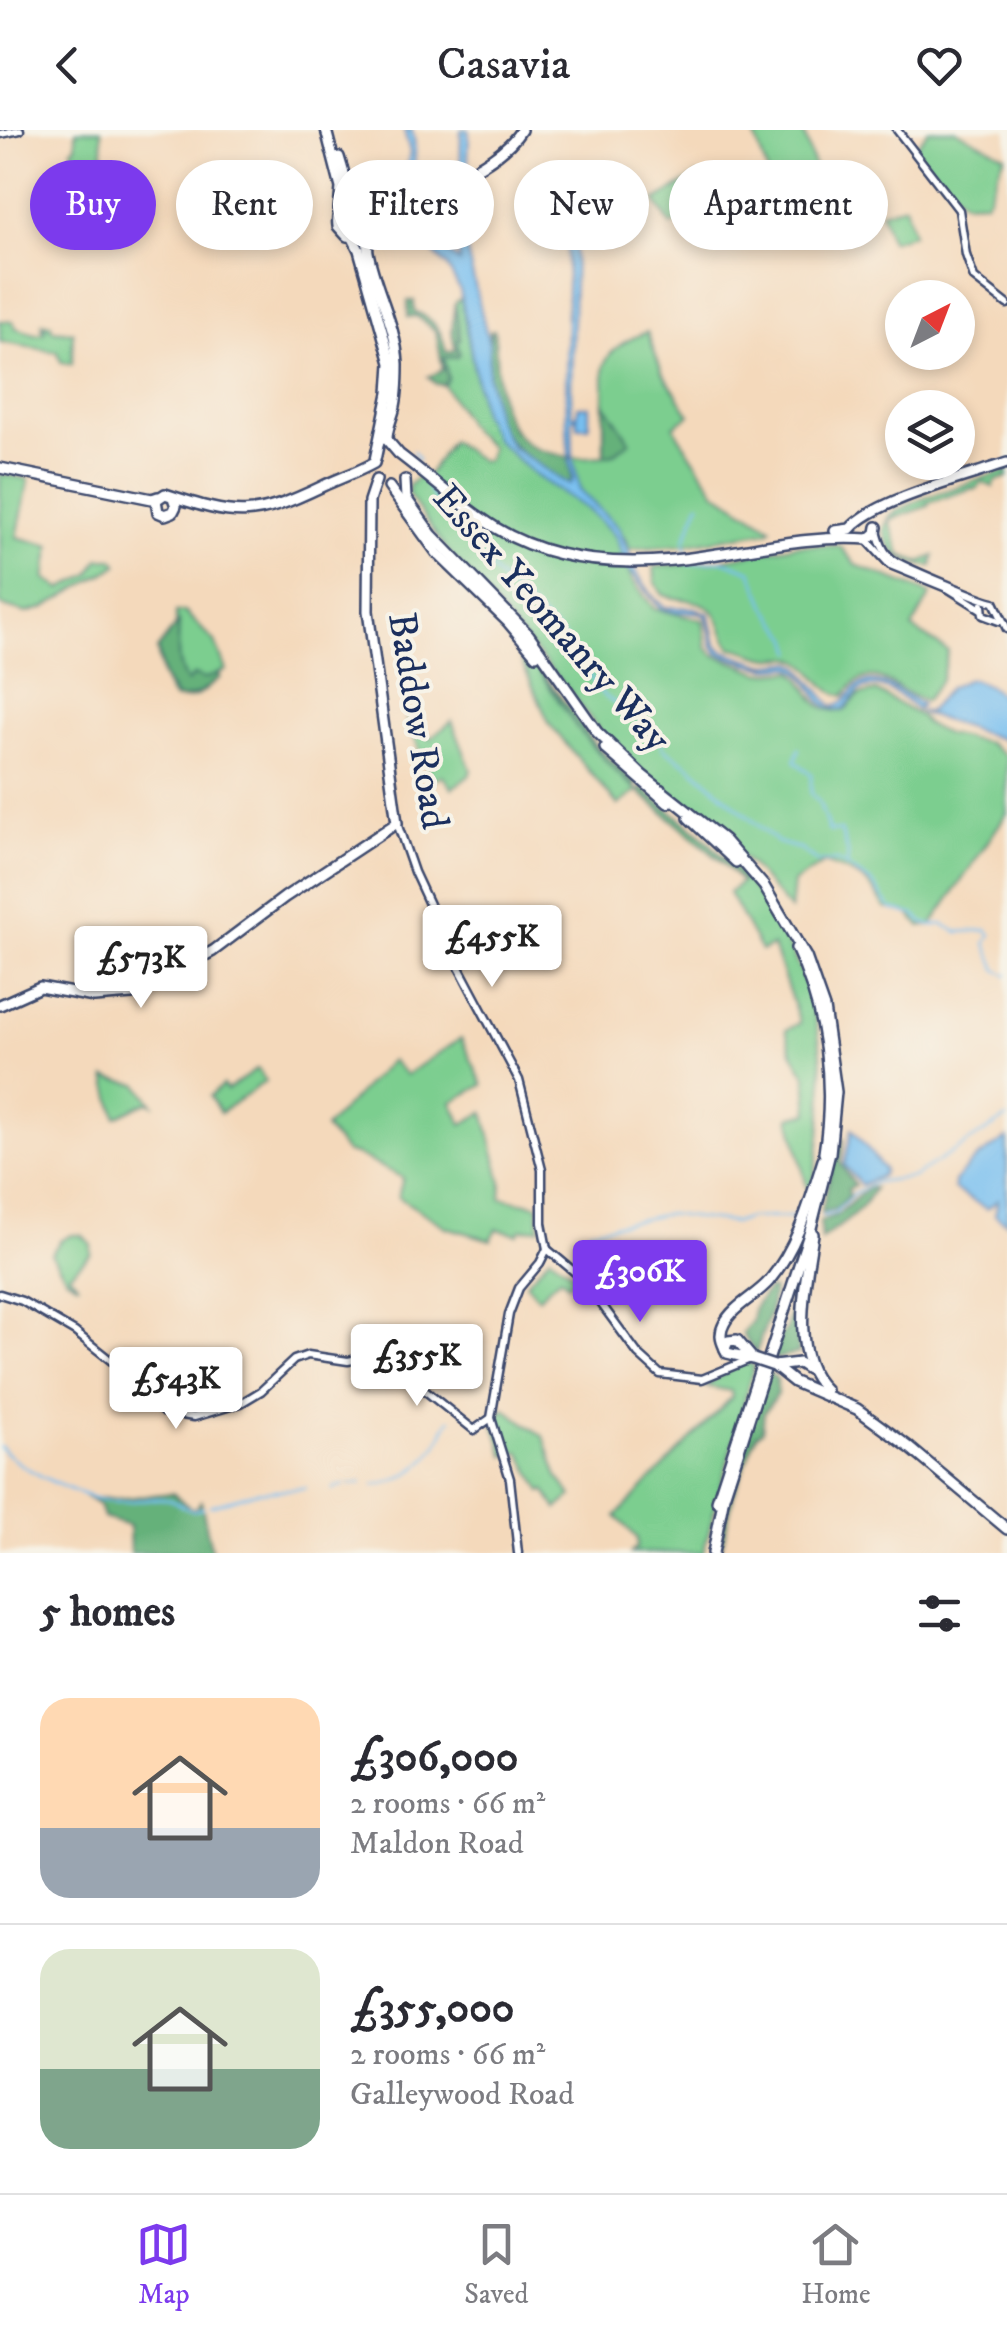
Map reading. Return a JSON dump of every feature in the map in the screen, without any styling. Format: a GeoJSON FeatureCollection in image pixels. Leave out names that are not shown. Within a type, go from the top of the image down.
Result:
{"type":"FeatureCollection","features":[{"type":"Feature","properties":{"kind":"main road"},"geometry":{"type":"LineString","coordinates":[[328,130],[338,160]]}},
{"type":"Feature","properties":{"kind":"main road"},"geometry":{"type":"LineString","coordinates":[[328,130],[335,160]]}},
{"type":"Feature","properties":{"kind":"main road"},"geometry":{"type":"LineString","coordinates":[[489,160],[505,150],[521,131]]}},
{"type":"Feature","properties":{"kind":"main road"},"geometry":{"type":"LineString","coordinates":[[360,250],[390,363],[391,382],[375,461],[381,482]]}},
{"type":"Feature","properties":{"kind":"main road"},"geometry":{"type":"LineString","coordinates":[[368,250],[397,350],[392,440],[482,518],[530,544],[593,560],[644,562],[736,551],[850,529],[859,519],[889,504],[1004,464]]}},
{"type":"Feature","properties":{"kind":"main road"},"geometry":{"type":"LineString","coordinates":[[394,409],[387,434],[409,469],[406,479]]}},
{"type":"Feature","properties":{"kind":"main road"},"geometry":{"type":"LineString","coordinates":[[0,468],[154,499],[166,494],[192,505],[232,512],[276,508],[353,473],[387,452],[401,456],[434,478]]}},
{"type":"Feature","properties":{"kind":"main road"},"geometry":{"type":"LineString","coordinates":[[353,473],[398,486],[420,472],[434,478]]}},
{"type":"Feature","properties":{"kind":"main road"},"geometry":{"type":"LineString","coordinates":[[52,478],[131,496],[166,515],[192,505]]}},
{"type":"Feature","properties":{"kind":"main road","name":"Essex Yeomanry Way"},"geometry":{"type":"LineString","coordinates":[[406,479],[406,498],[432,534],[529,636],[597,732],[642,775],[724,840],[764,886],[792,929],[817,984],[830,1034],[834,1122],[820,1196],[724,1496],[710,1553]]}},
{"type":"Feature","properties":{"kind":"main road","name":"Essex Yeomanry Way"},"geometry":{"type":"LineString","coordinates":[[381,482],[437,553],[523,639],[606,750],[741,866],[784,924],[811,986],[823,1034],[828,1116],[823,1160],[721,1486],[710,1553]]}},
{"type":"Feature","properties":{"kind":"main road","name":"Baddow Road"},"geometry":{"type":"LineString","coordinates":[[381,482],[372,492],[368,612],[397,822]]}},
{"type":"Feature","properties":{"kind":"main road"},"geometry":{"type":"LineString","coordinates":[[157,511],[158,497]]}},
{"type":"Feature","properties":{"kind":"main road"},"geometry":{"type":"LineString","coordinates":[[173,498],[174,510]]}},
{"type":"Feature","properties":{"kind":"main road"},"geometry":{"type":"LineString","coordinates":[[794,540],[874,536],[885,514],[904,499]]}},
{"type":"Feature","properties":{"kind":"main road"},"geometry":{"type":"LineString","coordinates":[[822,533],[846,533],[889,504]]}},
{"type":"Feature","properties":{"kind":"main road"},"geometry":{"type":"LineString","coordinates":[[860,522],[872,520],[877,528]]}},
{"type":"Feature","properties":{"kind":"main road"},"geometry":{"type":"LineString","coordinates":[[860,522],[858,533],[865,539]]}},
{"type":"Feature","properties":{"kind":"main road"},"geometry":{"type":"LineString","coordinates":[[0,1005],[40,988],[94,997],[132,994],[213,951],[397,822]]}},
{"type":"Feature","properties":{"kind":"main road"},"geometry":{"type":"LineString","coordinates":[[823,1160],[808,1209],[782,1264],[723,1325],[720,1338],[726,1351],[774,1366],[841,1400]]}},
{"type":"Feature","properties":{"kind":"main road"},"geometry":{"type":"LineString","coordinates":[[793,1375],[808,1378],[803,1342],[806,1294],[820,1196]]}},
{"type":"Feature","properties":{"kind":"main road"},"geometry":{"type":"LineString","coordinates":[[726,1351],[728,1341],[738,1340],[751,1360]]}},
{"type":"Feature","properties":{"kind":"main road"},"geometry":{"type":"LineString","coordinates":[[793,1375],[799,1363],[823,1388],[909,1447],[1007,1529]]}},
{"type":"Feature","properties":{"kind":"street"},"geometry":{"type":"LineString","coordinates":[[0,134],[20,130]]}},
{"type":"Feature","properties":{"kind":"street"},"geometry":{"type":"LineString","coordinates":[[897,130],[959,210],[966,256],[974,278],[1007,304]]}},
{"type":"Feature","properties":{"kind":"street"},"geometry":{"type":"LineString","coordinates":[[877,528],[884,550],[898,564],[983,605]]}},
{"type":"Feature","properties":{"kind":"street"},"geometry":{"type":"LineString","coordinates":[[865,539],[890,565],[983,605],[994,602],[1004,626]]}},
{"type":"Feature","properties":{"kind":"street"},"geometry":{"type":"LineString","coordinates":[[983,605],[984,615],[1004,626]]}},
{"type":"Feature","properties":{"kind":"street"},"geometry":{"type":"LineString","coordinates":[[990,617],[998,611]]}},
{"type":"Feature","properties":{"kind":"street","name":"Baddow Road"},"geometry":{"type":"LineString","coordinates":[[397,822],[414,872],[454,958],[519,1080],[542,1170],[542,1223],[547,1250]]}},
{"type":"Feature","properties":{"kind":"street"},"geometry":{"type":"LineString","coordinates":[[518,1553],[510,1478],[490,1418],[512,1306],[519,1288],[547,1250],[583,1279],[654,1370],[669,1377],[697,1380],[751,1360]]}},
{"type":"Feature","properties":{"kind":"street"},"geometry":{"type":"LineString","coordinates":[[0,1294],[22,1301],[75,1332],[114,1363],[163,1412],[194,1417],[241,1403],[303,1356],[348,1361],[373,1356],[388,1361],[474,1430],[490,1418]]}},
{"type":"Feature","properties":{"kind":"street"},"geometry":{"type":"LineString","coordinates":[[719,1373],[726,1364],[726,1351]]}},
{"type":"Feature","properties":{"kind":"green space"},"geometry":{"type":"Polygon","coordinates":[[[76,130],[101,130],[104,160],[74,160],[72,148],[76,146],[76,130]]]}},
{"type":"Feature","properties":{"kind":"green space"},"geometry":{"type":"Polygon","coordinates":[[[753,130],[803,130],[812,160],[763,160],[753,130]]]}},
{"type":"Feature","properties":{"kind":"green space"},"geometry":{"type":"Polygon","coordinates":[[[928,130],[955,130],[1005,155],[986,201],[964,202],[914,149],[928,130]]]}},
{"type":"Feature","properties":{"kind":"green space"},"geometry":{"type":"Polygon","coordinates":[[[669,193],[669,223],[655,201],[669,193]]]}},
{"type":"Feature","properties":{"kind":"green space"},"geometry":{"type":"Polygon","coordinates":[[[905,205],[913,234],[890,241],[888,210],[905,205]]]}},
{"type":"Feature","properties":{"kind":"green space"},"geometry":{"type":"Polygon","coordinates":[[[461,298],[482,413],[496,440],[535,475],[587,509],[609,529],[616,537],[632,580],[654,609],[703,620],[707,648],[714,655],[762,673],[793,671],[824,708],[844,711],[859,695],[876,691],[920,716],[926,724],[946,734],[988,743],[1007,757],[1007,813],[931,926],[920,926],[908,913],[885,908],[860,878],[824,863],[793,883],[790,910],[750,864],[601,733],[440,541],[408,494],[409,485],[421,475],[427,476],[451,441],[481,461],[487,460],[491,448],[470,429],[444,385],[448,379],[443,358],[456,357],[456,341],[460,339],[455,303],[461,298]]]}},
{"type":"Feature","properties":{"kind":"green space"},"geometry":{"type":"Polygon","coordinates":[[[408,301],[414,301],[414,311],[437,327],[446,352],[455,350],[455,303],[459,354],[444,358],[448,379],[444,385],[428,377],[443,370],[436,331],[416,316],[408,317],[408,301]]]}},
{"type":"Feature","properties":{"kind":"green space"},"geometry":{"type":"Polygon","coordinates":[[[0,321],[13,321],[16,328],[35,334],[44,333],[42,327],[47,328],[43,323],[51,324],[52,330],[73,332],[72,364],[61,362],[57,352],[0,342],[0,321]]]}},
{"type":"Feature","properties":{"kind":"green space"},"geometry":{"type":"Polygon","coordinates":[[[494,330],[500,394],[510,424],[533,447],[570,458],[572,485],[519,450],[500,427],[490,399],[486,369],[486,350],[490,331],[494,330]]]}},
{"type":"Feature","properties":{"kind":"green space"},"geometry":{"type":"Polygon","coordinates":[[[647,332],[662,372],[690,415],[674,426],[679,436],[716,492],[772,528],[768,531],[684,545],[629,549],[620,532],[581,491],[573,458],[604,456],[604,366],[615,349],[647,332]]]}},
{"type":"Feature","properties":{"kind":"green space"},"geometry":{"type":"Polygon","coordinates":[[[604,403],[630,441],[614,454],[604,456],[604,403]]]}},
{"type":"Feature","properties":{"kind":"green space"},"geometry":{"type":"Polygon","coordinates":[[[1007,470],[1007,477],[995,481],[994,487],[982,482],[975,490],[928,503],[889,520],[901,555],[920,562],[934,556],[932,566],[915,564],[894,552],[884,529],[891,514],[922,499],[1007,470]]]}},
{"type":"Feature","properties":{"kind":"green space"},"geometry":{"type":"Polygon","coordinates":[[[0,474],[29,479],[17,537],[51,546],[45,578],[61,589],[90,574],[99,559],[114,559],[118,565],[44,608],[26,613],[0,605],[0,474]]]}},
{"type":"Feature","properties":{"kind":"green space"},"geometry":{"type":"Polygon","coordinates":[[[797,545],[840,546],[856,565],[931,594],[912,628],[948,651],[941,680],[925,701],[873,677],[854,684],[844,696],[828,689],[794,658],[765,657],[732,648],[713,611],[700,603],[663,595],[655,582],[654,567],[710,562],[797,545]]]}},
{"type":"Feature","properties":{"kind":"green space"},"geometry":{"type":"Polygon","coordinates":[[[176,612],[185,612],[215,642],[226,670],[204,691],[187,699],[170,694],[157,650],[176,625],[176,612]]]}},
{"type":"Feature","properties":{"kind":"green space"},"geometry":{"type":"Polygon","coordinates":[[[179,622],[179,660],[187,682],[194,675],[204,679],[218,674],[220,677],[184,699],[177,699],[163,677],[158,649],[179,622]]]}},
{"type":"Feature","properties":{"kind":"green space"},"geometry":{"type":"Polygon","coordinates":[[[508,630],[585,735],[638,791],[618,805],[550,725],[516,649],[505,634],[508,630]]]}},
{"type":"Feature","properties":{"kind":"green space"},"geometry":{"type":"Polygon","coordinates":[[[513,632],[598,748],[637,784],[634,787],[577,728],[513,632]]]}},
{"type":"Feature","properties":{"kind":"green space"},"geometry":{"type":"Polygon","coordinates":[[[412,716],[430,739],[452,721],[471,770],[469,776],[452,788],[442,775],[432,780],[407,719],[412,716]]]}},
{"type":"Feature","properties":{"kind":"green space"},"geometry":{"type":"Polygon","coordinates":[[[642,788],[700,834],[745,878],[741,882],[638,791],[642,788]]]}},
{"type":"Feature","properties":{"kind":"green space"},"geometry":{"type":"Polygon","coordinates":[[[745,878],[792,951],[817,1025],[823,1103],[812,1189],[807,1188],[790,1117],[809,1113],[806,1075],[792,1052],[786,1030],[800,1023],[773,946],[761,951],[729,893],[745,878]]]}},
{"type":"Feature","properties":{"kind":"green space"},"geometry":{"type":"Polygon","coordinates":[[[461,1038],[483,1085],[452,1102],[462,1124],[484,1112],[502,1182],[501,1198],[538,1205],[540,1228],[520,1230],[518,1234],[497,1229],[491,1240],[446,1227],[398,1197],[403,1178],[347,1153],[325,1128],[391,1060],[406,1075],[461,1038]]]}},
{"type":"Feature","properties":{"kind":"green space"},"geometry":{"type":"Polygon","coordinates":[[[257,1069],[266,1081],[220,1113],[210,1096],[223,1085],[227,1090],[257,1069]]]}},
{"type":"Feature","properties":{"kind":"green space"},"geometry":{"type":"Polygon","coordinates":[[[106,1078],[138,1084],[153,1104],[147,1102],[116,1117],[106,1078]]]}},
{"type":"Feature","properties":{"kind":"green space"},"geometry":{"type":"Polygon","coordinates":[[[844,1137],[840,1163],[855,1186],[848,1189],[849,1195],[836,1209],[821,1213],[837,1147],[844,1137]]]}},
{"type":"Feature","properties":{"kind":"green space"},"geometry":{"type":"Polygon","coordinates":[[[868,1188],[874,1188],[857,1211],[821,1240],[820,1221],[837,1215],[868,1188]]]}},
{"type":"Feature","properties":{"kind":"green space"},"geometry":{"type":"Polygon","coordinates":[[[82,1235],[91,1244],[91,1254],[69,1274],[79,1285],[66,1277],[51,1254],[61,1240],[82,1235]]]}},
{"type":"Feature","properties":{"kind":"green space"},"geometry":{"type":"Polygon","coordinates":[[[550,1256],[577,1276],[568,1284],[560,1277],[538,1297],[526,1283],[550,1256]]]}},
{"type":"Feature","properties":{"kind":"green space"},"geometry":{"type":"Polygon","coordinates":[[[803,1267],[797,1322],[799,1353],[775,1359],[773,1357],[781,1334],[786,1331],[803,1267]]]}},
{"type":"Feature","properties":{"kind":"green space"},"geometry":{"type":"Polygon","coordinates":[[[768,1289],[773,1290],[770,1312],[756,1353],[742,1334],[768,1289]]]}},
{"type":"Feature","properties":{"kind":"green space"},"geometry":{"type":"Polygon","coordinates":[[[754,1365],[703,1553],[631,1553],[637,1547],[637,1538],[616,1516],[732,1397],[731,1391],[705,1386],[736,1366],[754,1365]]]}},
{"type":"Feature","properties":{"kind":"green space"},"geometry":{"type":"Polygon","coordinates":[[[768,1372],[777,1379],[777,1394],[764,1413],[762,1431],[757,1434],[734,1493],[722,1545],[716,1550],[736,1468],[768,1372]]]}},
{"type":"Feature","properties":{"kind":"green space"},"geometry":{"type":"Polygon","coordinates":[[[504,1408],[544,1437],[558,1477],[572,1496],[557,1509],[545,1490],[542,1492],[520,1452],[505,1456],[494,1424],[504,1408]]]}},
{"type":"Feature","properties":{"kind":"green space"},"geometry":{"type":"Polygon","coordinates":[[[173,1493],[190,1508],[196,1508],[201,1501],[212,1553],[130,1553],[129,1526],[103,1518],[99,1505],[88,1498],[117,1499],[173,1493]]]}},
{"type":"Feature","properties":{"kind":"water"},"geometry":{"type":"Polygon","coordinates":[[[404,130],[412,130],[415,160],[408,160],[404,130]]]}},
{"type":"Feature","properties":{"kind":"water"},"geometry":{"type":"Polygon","coordinates":[[[461,130],[469,130],[468,160],[461,160],[461,130]]]}},
{"type":"Feature","properties":{"kind":"water"},"geometry":{"type":"Polygon","coordinates":[[[430,250],[446,250],[459,262],[459,250],[466,250],[489,344],[488,374],[496,419],[512,447],[569,485],[573,479],[569,460],[573,458],[580,491],[619,528],[638,575],[655,599],[665,607],[695,608],[709,614],[716,644],[723,651],[765,665],[798,665],[832,706],[844,701],[858,686],[874,682],[921,704],[917,710],[892,692],[876,687],[862,689],[844,709],[834,709],[821,702],[794,668],[762,667],[718,653],[707,617],[699,612],[660,608],[626,566],[616,537],[609,529],[587,509],[535,475],[496,440],[482,413],[460,290],[447,266],[430,250]]]}},
{"type":"Feature","properties":{"kind":"water"},"geometry":{"type":"Polygon","coordinates":[[[568,250],[575,250],[572,414],[577,416],[578,406],[589,406],[589,427],[578,427],[577,418],[572,419],[573,456],[569,456],[568,250]]]}},
{"type":"Feature","properties":{"kind":"water"},"geometry":{"type":"Polygon","coordinates":[[[968,679],[991,687],[1007,703],[1003,713],[1007,718],[1007,741],[919,712],[928,712],[949,688],[968,679]]]}},
{"type":"Feature","properties":{"kind":"water"},"geometry":{"type":"Polygon","coordinates":[[[852,1129],[884,1170],[881,1176],[861,1185],[844,1165],[852,1129]]]}},
{"type":"Feature","properties":{"kind":"water"},"geometry":{"type":"Polygon","coordinates":[[[1007,1138],[1007,1223],[995,1215],[998,1200],[987,1209],[954,1189],[954,1182],[973,1161],[1007,1138]]]}},
{"type":"Feature","properties":{"kind":"waterway"},"geometry":{"type":"LineString","coordinates":[[413,451],[418,460]]}},
{"type":"Feature","properties":{"kind":"waterway"},"geometry":{"type":"LineString","coordinates":[[423,477],[441,514],[498,577],[564,638],[603,695],[660,733],[663,748],[688,765]]}},
{"type":"Feature","properties":{"kind":"waterway"},"geometry":{"type":"LineString","coordinates":[[685,540],[700,503]]}},
{"type":"Feature","properties":{"kind":"waterway"},"geometry":{"type":"LineString","coordinates":[[685,544],[687,557]]}},
{"type":"Feature","properties":{"kind":"waterway"},"geometry":{"type":"LineString","coordinates":[[688,564],[722,560],[751,571],[767,608],[790,638],[794,652]]}},
{"type":"Feature","properties":{"kind":"waterway"},"geometry":{"type":"LineString","coordinates":[[799,749],[795,761],[811,774],[811,793],[819,802],[829,831],[841,831],[848,853],[847,865]]}},
{"type":"Feature","properties":{"kind":"waterway"},"geometry":{"type":"LineString","coordinates":[[690,766],[777,842],[800,849],[817,862],[837,861],[848,867],[873,884],[891,909],[915,915],[931,926],[942,924],[958,932],[987,930],[991,935],[986,943],[997,970],[1007,975]]}},
{"type":"Feature","properties":{"kind":"waterway"},"geometry":{"type":"LineString","coordinates":[[822,1216],[834,1213],[854,1194],[875,1182],[913,1177],[1007,1118]]}},
{"type":"Feature","properties":{"kind":"waterway"},"geometry":{"type":"LineString","coordinates":[[574,1254],[583,1246],[589,1230],[667,1214],[735,1223],[749,1218],[799,1217]]}},
{"type":"Feature","properties":{"kind":"waterway"},"geometry":{"type":"LineString","coordinates":[[375,1485],[404,1476],[421,1464],[435,1449],[451,1419]]}},
{"type":"Feature","properties":{"kind":"waterway"},"geometry":{"type":"LineString","coordinates":[[0,1446],[36,1473],[100,1499],[119,1502],[161,1498],[192,1510],[203,1508]]}},
{"type":"Feature","properties":{"kind":"waterway"},"geometry":{"type":"LineString","coordinates":[[349,1484],[362,1483]]}},
{"type":"Feature","properties":{"kind":"waterway"},"geometry":{"type":"LineString","coordinates":[[332,1489],[344,1485]]}},
{"type":"Feature","properties":{"kind":"waterway"},"geometry":{"type":"LineString","coordinates":[[210,1506],[255,1492],[306,1488]]}}]}
